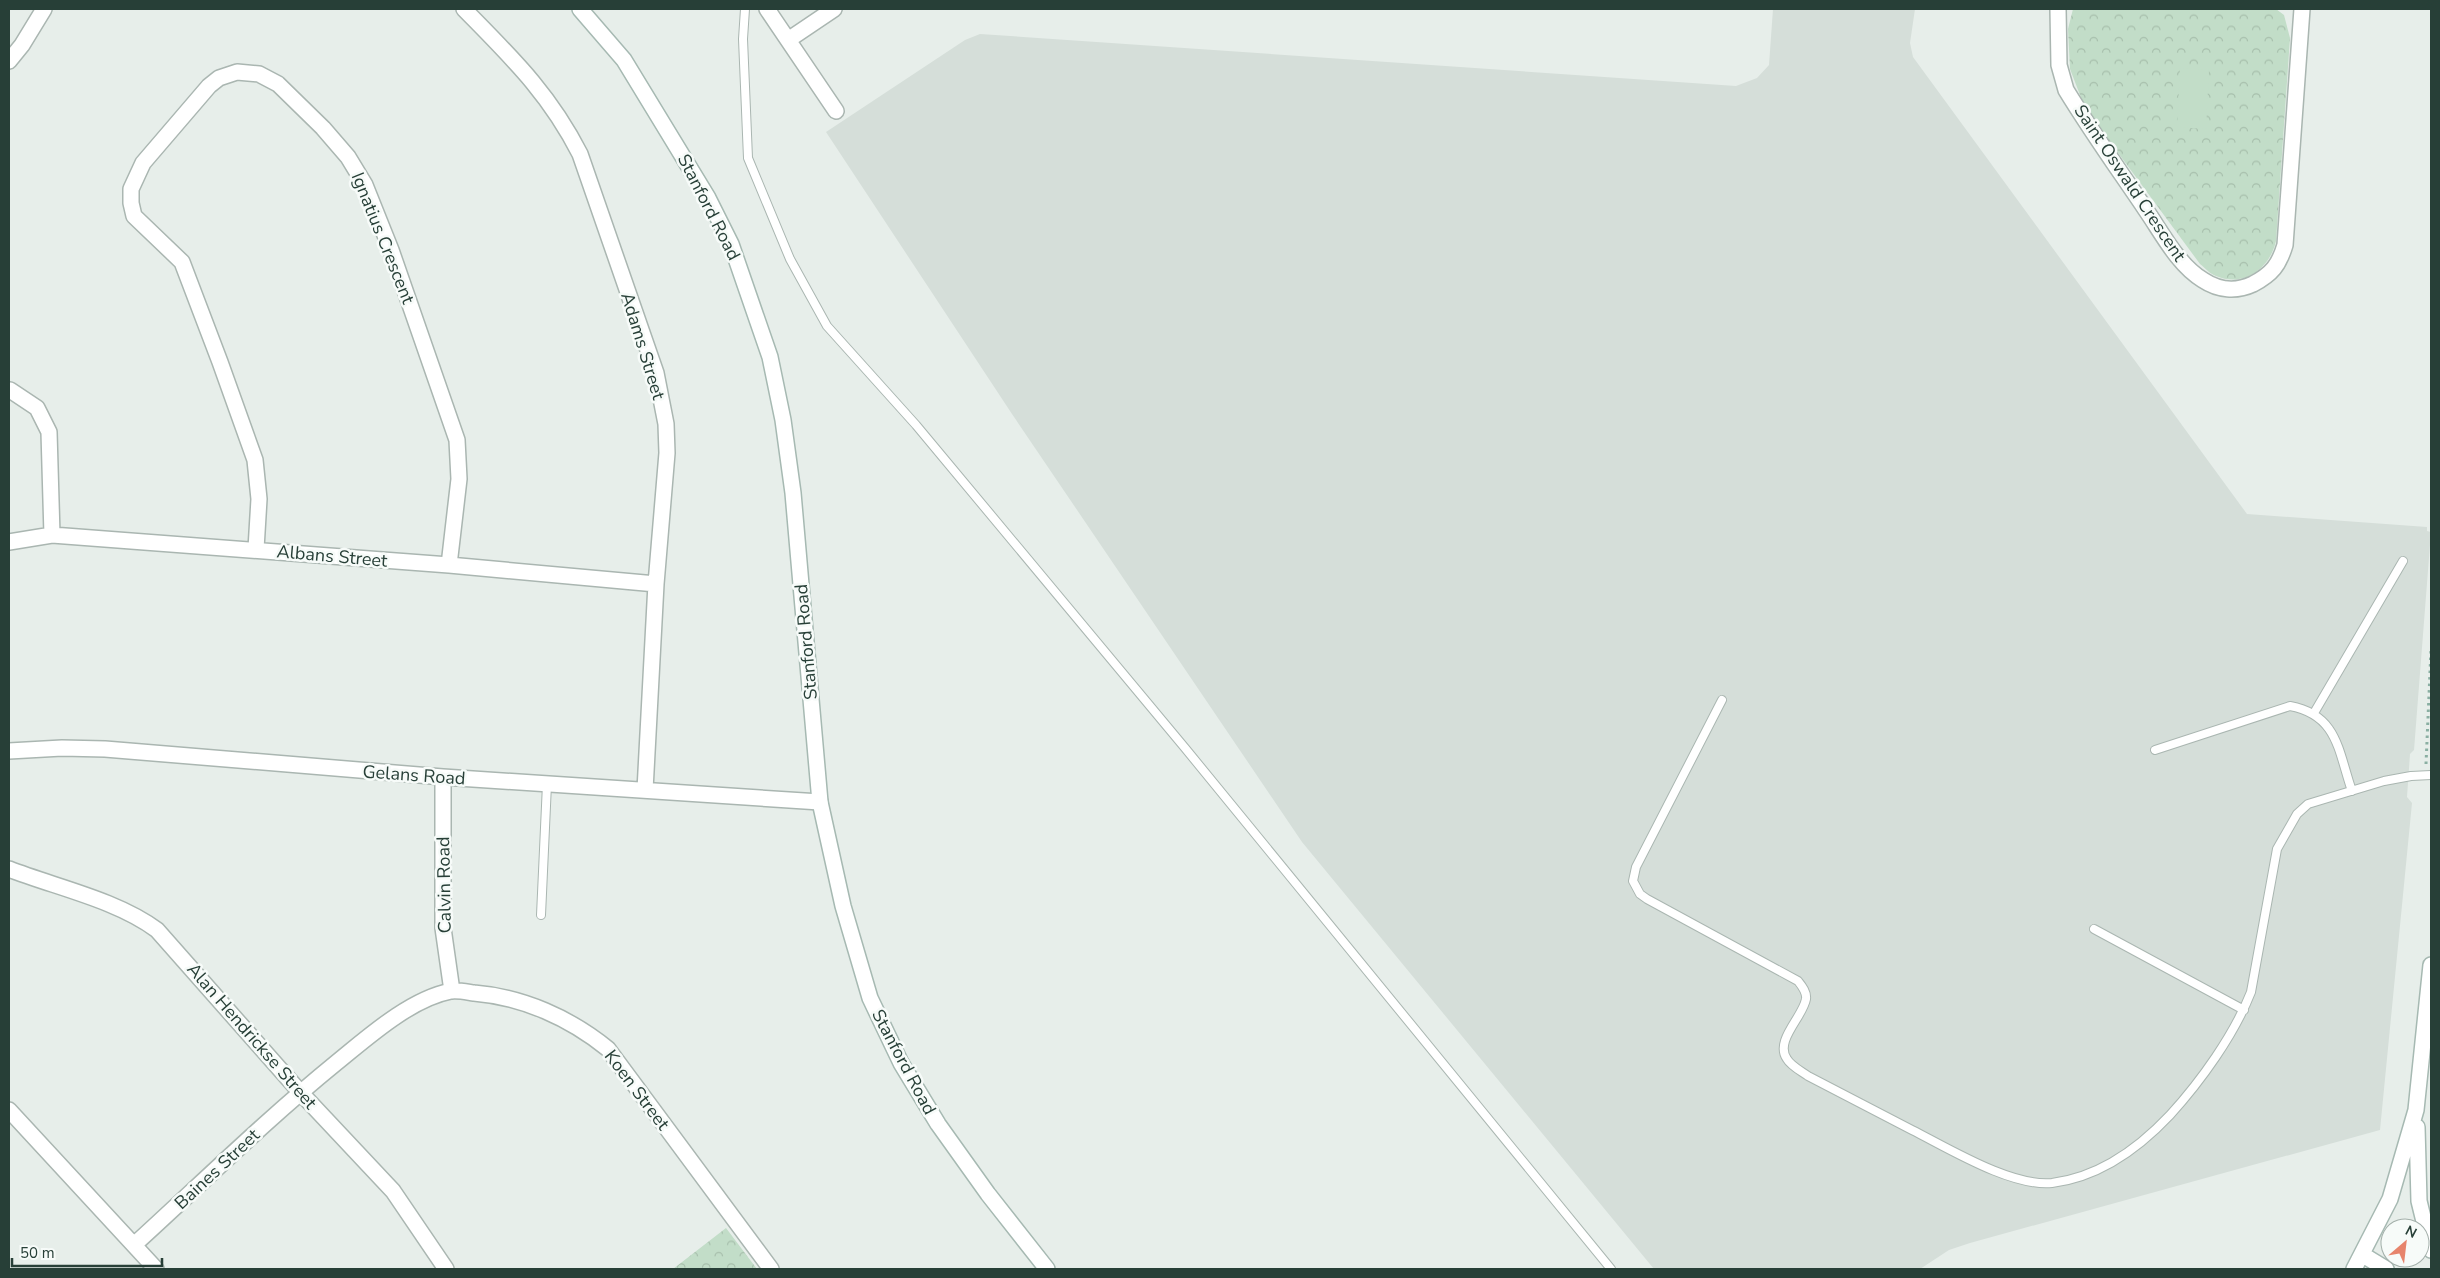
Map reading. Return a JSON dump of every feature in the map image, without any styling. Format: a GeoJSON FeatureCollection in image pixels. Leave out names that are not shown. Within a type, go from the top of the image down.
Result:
{"type":"FeatureCollection","features":[{"type":"Feature","properties":{"kind":"street"},"geometry":{"type":"LineString","coordinates":[[9,61],[22,46],[44,9]]}},
{"type":"Feature","properties":{"kind":"street","name":"Adams Street"},"geometry":{"type":"LineString","coordinates":[[464,9],[524,70],[549,100],[567,128],[580,154],[656,373],[666,424],[667,454],[656,584],[645,790]]}},
{"type":"Feature","properties":{"kind":"street","name":"Stanford Road"},"geometry":{"type":"LineString","coordinates":[[580,9],[624,60],[708,198],[731,244],[770,357],[783,420],[793,492],[820,802],[843,906],[870,998],[901,1062],[938,1124],[988,1194],[1047,1269]]}},
{"type":"Feature","properties":{"kind":"street"},"geometry":{"type":"LineString","coordinates":[[767,9],[836,111]]}},
{"type":"Feature","properties":{"kind":"street"},"geometry":{"type":"LineString","coordinates":[[788,40],[834,9]]}},
{"type":"Feature","properties":{"kind":"street","name":"Saint Oswald Crescent"},"geometry":{"type":"LineString","coordinates":[[2058,9],[2059,65],[2066,90],[2091,130],[2187,267],[2201,279],[2221,289],[2250,285],[2272,272],[2280,262],[2285,245],[2302,9]]}},
{"type":"Feature","properties":{"kind":"street","name":"Ignatius Crescent"},"geometry":{"type":"LineString","coordinates":[[256,550],[259,499],[255,460],[223,371],[182,262],[134,216],[131,203],[131,189],[142,163],[209,86],[219,78],[237,72],[259,74],[278,84],[293,97],[348,157],[365,185],[391,250],[457,440],[459,478],[448,565]]}},
{"type":"Feature","properties":{"kind":"street"},"geometry":{"type":"LineString","coordinates":[[10,390],[37,408],[49,432],[52,535]]}},
{"type":"Feature","properties":{"kind":"street","name":"Albans Street"},"geometry":{"type":"LineString","coordinates":[[9,542],[52,535],[448,565],[656,584]]}},
{"type":"Feature","properties":{"kind":"street","name":"Gelans Road"},"geometry":{"type":"LineString","coordinates":[[9,752],[62,748],[105,749],[443,777],[820,802]]}},
{"type":"Feature","properties":{"kind":"street","name":"Calvin Road"},"geometry":{"type":"LineString","coordinates":[[443,777],[443,928],[452,991]]}},
{"type":"Feature","properties":{"kind":"street","name":"Alan Hendrickse Street"},"geometry":{"type":"LineString","coordinates":[[9,869],[120,910],[147,922],[157,930],[300,1092],[393,1191],[446,1269]]}},
{"type":"Feature","properties":{"kind":"street"},"geometry":{"type":"LineString","coordinates":[[2431,965],[2416,1110],[2420,1201],[2431,1250]]}},
{"type":"Feature","properties":{"kind":"street","name":"Koen Street"},"geometry":{"type":"LineString","coordinates":[[300,1092],[374,1032],[420,1002],[452,991],[484,994],[520,1002],[558,1016],[585,1030],[608,1049],[771,1269]]}},
{"type":"Feature","properties":{"kind":"street","name":"Baines Street"},"geometry":{"type":"LineString","coordinates":[[134,1245],[300,1092]]}},
{"type":"Feature","properties":{"kind":"street"},"geometry":{"type":"LineString","coordinates":[[9,1110],[156,1269]]}},
{"type":"Feature","properties":{"kind":"street"},"geometry":{"type":"LineString","coordinates":[[2354,1269],[2363,1255],[2390,1199],[2416,1110]]}},
{"type":"Feature","properties":{"kind":"street"},"geometry":{"type":"LineString","coordinates":[[2363,1255],[2386,1269]]}},
{"type":"Feature","properties":{"kind":"lane"},"geometry":{"type":"LineString","coordinates":[[745,9],[743,39],[748,158],[790,259],[827,326],[916,425],[1185,748],[1611,1269]]}},
{"type":"Feature","properties":{"kind":"lane"},"geometry":{"type":"LineString","coordinates":[[2314,713],[2403,561]]}},
{"type":"Feature","properties":{"kind":"lane"},"geometry":{"type":"LineString","coordinates":[[1722,700],[1636,868],[1633,881],[1640,894],[1798,981],[1804,990],[1806,999],[1784,1042],[1785,1056],[1788,1061],[1808,1076],[1982,1166],[2021,1179],[2050,1183],[2088,1175],[2126,1155],[2154,1133],[2202,1075],[2244,1010],[2251,992],[2278,849],[2286,830],[2298,814],[2308,804],[2400,777],[2428,775]]}},
{"type":"Feature","properties":{"kind":"lane"},"geometry":{"type":"LineString","coordinates":[[2155,750],[2290,706],[2314,713],[2330,728],[2352,791]]}},
{"type":"Feature","properties":{"kind":"lane"},"geometry":{"type":"LineString","coordinates":[[541,915],[547,784]]}},
{"type":"Feature","properties":{"kind":"lane"},"geometry":{"type":"LineString","coordinates":[[2094,929],[2244,1010]]}},
{"type":"Feature","properties":{"kind":"path"},"geometry":{"type":"LineString","coordinates":[[2428,775],[2431,650]]}},
{"type":"Feature","properties":{"kind":"shaded area"},"geometry":{"type":"Polygon","coordinates":[[[1773,9],[1915,9],[1910,43],[1913,57],[2247,514],[2427,527],[2427,531],[2431,532],[2414,750],[2410,754],[2407,797],[2412,803],[2380,1130],[1970,1243],[1949,1250],[1920,1269],[1654,1269],[1302,842],[1012,414],[826,132],[965,40],[980,34],[1736,86],[1757,78],[1769,65],[1773,9]]]}},
{"type":"Feature","properties":{"kind":"green space"},"geometry":{"type":"Polygon","coordinates":[[[2073,9],[2276,9],[2284,15],[2290,38],[2276,241],[2268,260],[2254,273],[2246,277],[2226,279],[2214,275],[2200,264],[2085,108],[2070,69],[2068,29],[2073,9]]]}},
{"type":"Feature","properties":{"kind":"green space"},"geometry":{"type":"Polygon","coordinates":[[[2180,68],[2209,70],[2206,129],[2177,127],[2180,68]]]}},
{"type":"Feature","properties":{"kind":"green space"},"geometry":{"type":"Polygon","coordinates":[[[726,1228],[757,1269],[673,1269],[726,1228]]]}}]}
